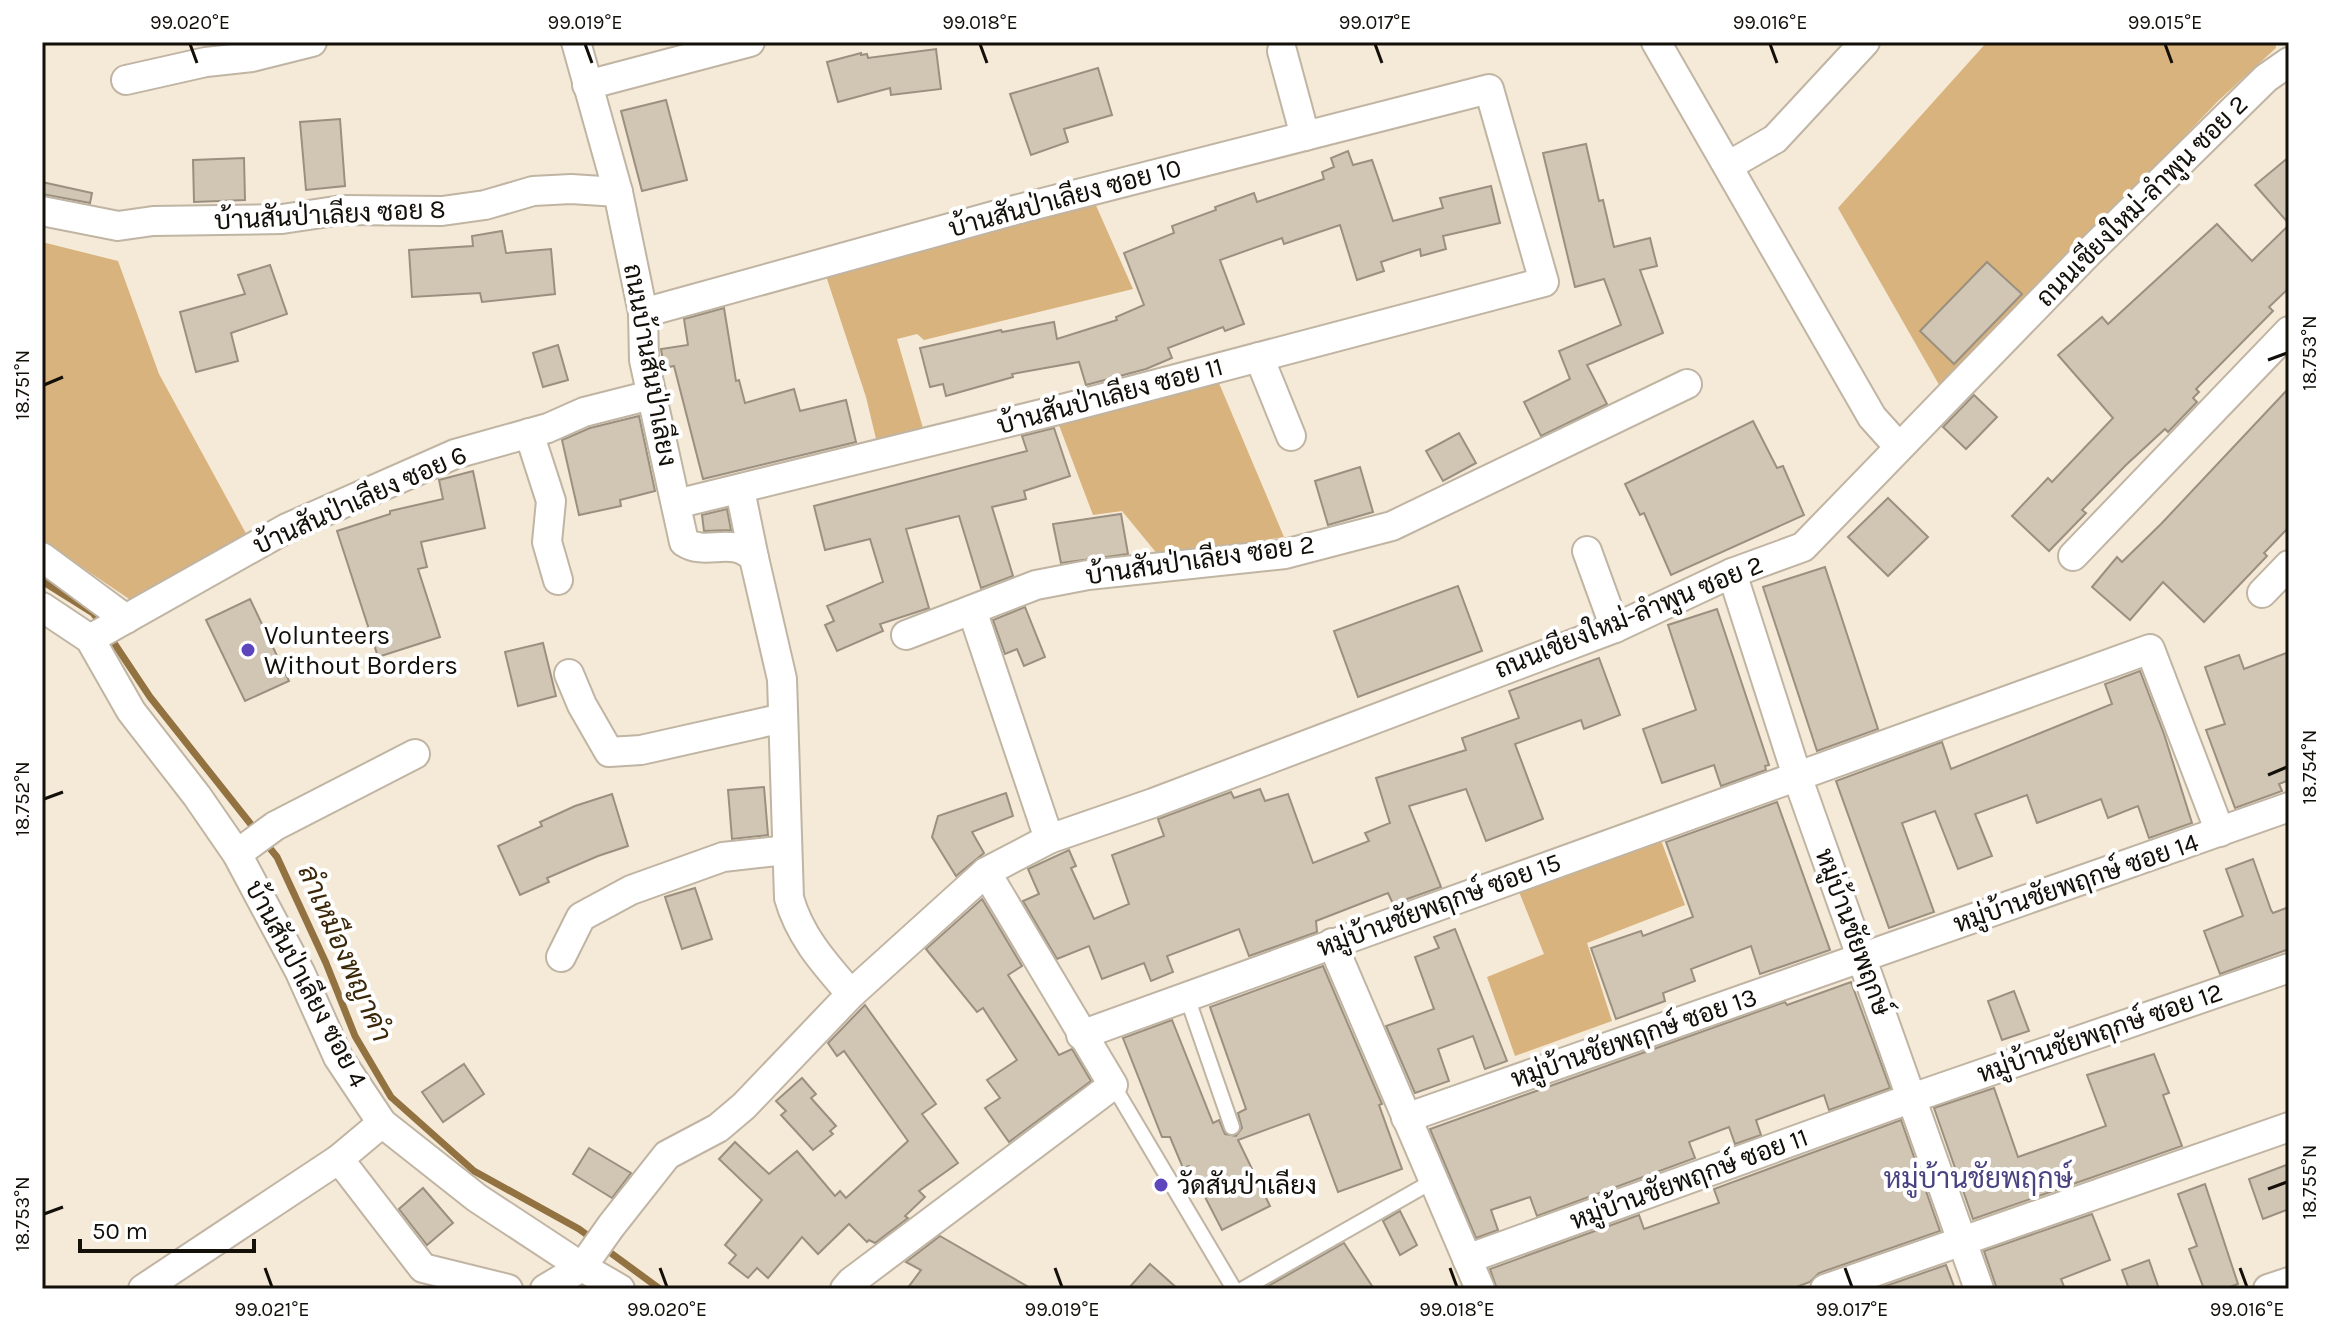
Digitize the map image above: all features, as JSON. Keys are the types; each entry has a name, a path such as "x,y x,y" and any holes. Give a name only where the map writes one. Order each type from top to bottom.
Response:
{"street":[{"path":"126,80 206,62 252,57 312,42"},
{"name":"ถนนบ้านสันป่าเลียง","path":"576,42 618,192 643,313 644,360 684,542 688,545 738,546 754,558"},
{"path":"587,85 750,42"},
{"path":"1656,42 1872,417 1899,447"},
{"path":"1728,166 1775,139 1865,42"},
{"path":"1282,51 1305,136"},
{"name":"ถนนเชียงใหม่-ลำพูน ซอย 2","path":"851,994 986,872 1049,839 1153,803 1615,628 1732,573 1803,547 2144,198 2266,78 2289,62"},
{"name":"บ้านสันป่าเลียง ซอย 10","path":"643,313 1015,210 1489,89 1544,282"},
{"name":"บ้านสันป่าเลียง ซอย 8","path":"42,211 118,226 153,221 282,219 342,210 442,211 485,205 533,191 571,189 618,192"},
{"name":"บ้านสันป่าเลียง ซอย 11","path":"676,504 1544,282"},
{"path":"2073,556 2289,331"},
{"path":"1259,357 1291,436"},
{"name":"บ้านสันป่าเลียง ซอย 2","path":"906,635 1036,585 1088,575 1285,554 1392,526 1687,384"},
{"name":"บ้านสันป่าเลียง ซอย 6","path":"106,630 287,528 455,454 548,428 584,412 651,395"},
{"path":"529,433 551,501 547,542 558,580"},
{"path":"545,1289 586,1261 667,1155 718,1128 744,1106 851,994 815,952 795,917 789,898 782,679 740,490"},
{"path":"1587,551 1615,628"},
{"path":"42,557 106,630"},
{"path":"2262,593 2289,565"},
{"name":"หมู่บ้านชัยพฤกษ์","path":"1732,573 1797,776 1979,1289"},
{"path":"42,607 106,630"},
{"path":"972,610 1049,839"},
{"name":"บ้านสันป่าเลียง ซอย 4","path":"106,630 131,711 197,796 255,840 300,972 338,1057 382,1123 477,1198 586,1261 620,1289"},
{"name":"หมู่บ้านชัยพฤกษ์ ซอย 15","path":"1081,1035 2150,649 2220,832"},
{"path":"569,674 582,705 609,752 641,750 783,718"},
{"path":"255,840 415,754"},
{"name":"หมู่บ้านชัยพฤกษ์ ซอย 14","path":"1862,959 2289,807"},
{"path":"561,957 581,917 631,890 723,857 787,850"},
{"path":"853,1287 1113,1085 986,872"},
{"path":"1332,943 1480,1289"},
{"name":"หมู่บ้านชัยพฤกษ์ ซอย 13","path":"1406,1118 1862,959"},
{"name":"หมู่บ้านชัยพฤกษ์ ซอย 12","path":"1912,1098 2289,968"},
{"name":"หมู่บ้านชัยพฤกษ์ ซอย 11","path":"1467,1259 1912,1098"},
{"path":"143,1289 339,1159 382,1123"},
{"path":"1825,1289 2289,1127"},
{"path":"339,1159 423,1268 508,1289"},
{"path":"2268,1289 2289,1282"}],"lane":[{"path":"1187,997 1232,1127"},
{"path":"1113,1085 1234,1289"},
{"path":"1243,1289 1433,1181"}],"shaded area":[{"path":"1987,42 2275,42 2276,48 2218,101 1942,390 1838,208"},
{"path":"1094,201 1133,289 924,340 917,334 897,339 923,428 877,443 866,397 825,273"},
{"path":"42,242 118,261 159,374 249,539 132,601 42,540"},
{"path":"1216,376 1284,537 1159,556 1122,511 1093,515 1057,420"},
{"path":"1658,832 1685,905 1587,943 1612,1021 1515,1056 1487,977 1544,954 1515,882"}],"building":[{"path":"936,49 941,89 891,95 890,88 838,102 827,62 861,53 867,54 868,58"},
{"path":"1098,68 1112,115 1064,129 1068,142 1031,155 1010,94"},
{"path":"666,100 687,180 642,191 621,111"},
{"path":"340,119 345,186 306,190 300,122"},
{"path":"1586,144 1599,201 1603,200 1614,247 1650,238 1657,266 1640,270 1663,333 1587,365 1607,404 1541,436 1524,402 1570,379 1559,351 1621,325 1604,279 1575,287 1543,153"},
{"path":"1348,151 1353,165 1372,160 1393,221 1443,208 1440,198 1491,186 1500,223 1443,236 1446,249 1421,256 1420,249 1381,262 1384,271 1357,280 1340,225 1284,244 1282,238 1220,260 1244,324 1225,331 1223,327 1168,348 1172,358 1146,369 1086,385 1079,362 1012,374 1013,377 946,396 943,384 930,387 920,348 1054,322 1057,339 1117,320 1116,317 1144,305 1124,253 1174,233 1172,226 1216,210 1215,207 1254,193 1257,202 1324,179 1322,172 1334,167 1331,158"},
{"path":"2289,157 2289,224 2255,185"},
{"path":"244,158 245,200 194,202 193,160"},
{"path":"42,182 92,193 90,203 42,194"},
{"path":"2217,224 2252,261 2289,225 2289,288 2269,307 2273,311 2196,389 2199,392 2193,398 2197,402 2168,432 2165,429 2126,465 2082,510 2086,513 2049,551 2012,516 2048,478 2052,482 2113,418 2058,355 2102,317 2108,324"},
{"path":"502,231 506,253 551,249 555,294 482,302 480,293 412,297 409,250 473,246 472,236"},
{"path":"1987,262 2022,294 1954,364 1920,331"},
{"path":"270,265 287,314 231,333 238,361 196,372 180,312 245,294 238,275"},
{"path":"724,308 736,381 739,380 745,403 794,389 800,411 846,400 856,442 703,479 674,366 664,368 661,349 688,345 684,319"},
{"path":"558,345 568,380 543,387 533,353"},
{"path":"2289,388 2289,527 2264,553 2267,556 2204,622 2163,582 2130,620 2092,587 2117,557 2122,562 2161,524"},
{"path":"1974,395 1997,417 1966,449 1943,427"},
{"path":"639,416 655,491 620,500 621,506 579,515 562,440 590,428"},
{"path":"1753,421 1777,468 1783,466 1804,515 1671,575 1644,513 1640,515 1625,484"},
{"path":"1054,428 1070,476 1024,491 1026,499 992,507 1013,576 981,588 959,516 906,529 929,608 880,624 883,631 837,651 825,625 834,621 827,606 883,582 870,539 825,550 814,506 1027,451 1022,436"},
{"path":"1459,433 1476,463 1443,481 1426,451"},
{"path":"1360,467 1373,512 1328,525 1315,481"},
{"path":"473,471 485,528 421,542 427,567 418,569 440,637 378,657 337,531 390,514 390,511 443,499 439,480"},
{"path":"1888,498 1928,537 1888,576 1848,537"},
{"path":"727,509 731,530 704,531 702,515"},
{"path":"1121,514 1128,554 1061,563 1053,524"},
{"path":"1825,567 1878,729 1817,751 1763,587"},
{"path":"1458,586 1482,651 1358,697 1334,631"},
{"name":"Volunteers Without Borders","path":"250,599 289,681 245,701 206,620"},
{"path":"1025,607 1045,657 1024,666 1017,649 1005,654 993,620"},
{"path":"1717,609 1769,765 1765,766 1766,770 1721,786 1714,765 1662,783 1643,729 1696,710 1668,625"},
{"path":"543,643 556,696 518,706 505,652"},
{"path":"2289,652 2289,780 2279,784 2282,791 2235,808 2206,730 2225,724 2205,667 2239,655 2244,669"},
{"path":"1599,658 1620,715 1584,729 1581,720 1515,744 1543,819 1486,841 1466,789 1409,806 1441,887 1393,904 1388,893 1316,921 1317,932 1249,956 1239,929 1167,956 1173,972 1151,981 1144,963 1102,979 1089,946 1057,959 1023,901 1039,894 1028,869 1069,850 1076,866 1071,868 1094,919 1129,904 1112,855 1164,836 1158,819 1231,792 1234,798 1260,789 1265,801 1288,794 1313,863 1369,841 1365,833 1390,823 1376,778 1466,750 1462,738 1519,718 1509,691"},
{"path":"2140,671 2192,823 2149,838 2138,806 2108,818 2101,799 2037,823 2027,795 1975,814 1992,856 1958,869 1935,811 1902,823 1934,912 1889,928 1836,781 1942,742 1951,769 2112,704 2105,684"},
{"path":"764,787 768,835 732,839 728,790"},
{"path":"1006,793 1013,816 972,832 984,853 956,876 932,837 938,816"},
{"path":"612,794 628,846 547,878 549,882 520,895 498,846 542,826 540,822 575,806"},
{"path":"1777,802 1830,950 1760,974 1751,946 1691,969 1695,981 1663,993 1665,1001 1616,1019 1591,948 1641,931 1643,936 1693,917 1666,842"},
{"path":"2253,859 2273,913 2289,907 2289,949 2220,974 2204,931 2243,916 2226,869"},
{"path":"695,888 712,939 682,949 665,897"},
{"path":"982,899 1022,966 1008,975 1059,1055 1072,1049 1091,1081 1009,1142 985,1108 1000,1098 987,1080 1017,1060 983,1008 977,1012 926,949"},
{"path":"1455,929 1507,1061 1485,1069 1473,1036 1438,1049 1449,1081 1415,1093 1386,1026 1434,1009 1415,957 1439,948 1434,937"},
{"path":"1323,966 1382,1104 1379,1105 1402,1169 1338,1192 1309,1114 1238,1140 1270,1206 1222,1230 1189,1166 1183,1168 1170,1137 1162,1137 1123,1038 1172,1020 1213,1123 1219,1120 1225,1134 1236,1136 1242,1128 1238,1113 1246,1109 1210,1007"},
{"path":"1851,982 1890,1088 1829,1110 1824,1095 1756,1120 1761,1135 1735,1144 1729,1127 1689,1142 1695,1158 1537,1216 1530,1197 1491,1210 1498,1230 1476,1238 1430,1129 1785,1002 1787,1005"},
{"path":"2014,991 2029,1031 2002,1040 1988,1001"},
{"path":"865,1005 936,1104 922,1114 958,1163 919,1191 925,1197 905,1216 908,1218 875,1243 867,1242 849,1224 818,1254 802,1237 768,1278 757,1268 748,1278 729,1263 736,1255 725,1245 762,1200 719,1159 735,1142 769,1174 797,1151 835,1196 840,1191 846,1198 908,1141 844,1051 837,1056 828,1043"},
{"path":"2154,1054 2169,1093 2163,1095 2182,1146 1973,1219 1934,1108 1994,1088 2018,1157 2106,1126 2087,1075"},
{"path":"464,1064 484,1094 443,1122 422,1092"},
{"path":"802,1078 816,1094 811,1098 836,1126 830,1131 833,1134 813,1150 781,1115 786,1111 776,1101"},
{"path":"1901,1120 1940,1231 1819,1273 1810,1282 1791,1289 1497,1289 1490,1269 1639,1215 1644,1229 1719,1203 1714,1189"},
{"path":"589,1148 631,1173 612,1198 573,1174"},
{"path":"2289,1164 2289,1209 2263,1219 2249,1179"},
{"path":"2205,1184 2238,1284 2225,1289 2204,1289 2189,1249 2197,1246 2178,1194"},
{"path":"423,1188 453,1223 427,1245 399,1209"},
{"path":"1400,1211 1417,1245 1400,1255 1383,1221"},
{"path":"2092,1214 2110,1260 2061,1279 2065,1289 1997,1289 1984,1251"},
{"path":"940,1236 1032,1289 907,1289 921,1270 906,1262"},
{"path":"1344,1243 1374,1289 1263,1289"},
{"path":"2149,1260 2159,1289 2129,1289 2122,1270"},
{"path":"1150,1264 1178,1289 1128,1289"},
{"path":"1946,1265 1955,1289 1877,1289"}],"waterway":[{"name":"ลำเหมืองพญาคำ","path":"42,581 93,613 101,624"},
{"name":"ลำเหมืองพญาคำ","path":"108,634 150,697 257,832"},
{"name":"ลำเหมืองพญาคำ","path":"264,841 277,857 326,963 355,1036 391,1097 474,1171 594,1240"},
{"name":"ลำเหมืองพญาคำ","path":"604,1248 660,1289"}],"place":[{"name":"Volunteers Without Borders","path":"248,650"},
{"name":"วัดสันป่าเลียง","path":"1161,1185"}],"district":[{"name":"หมู่บ้านชัยพฤกษ์","path":"1978,1178"}]}
